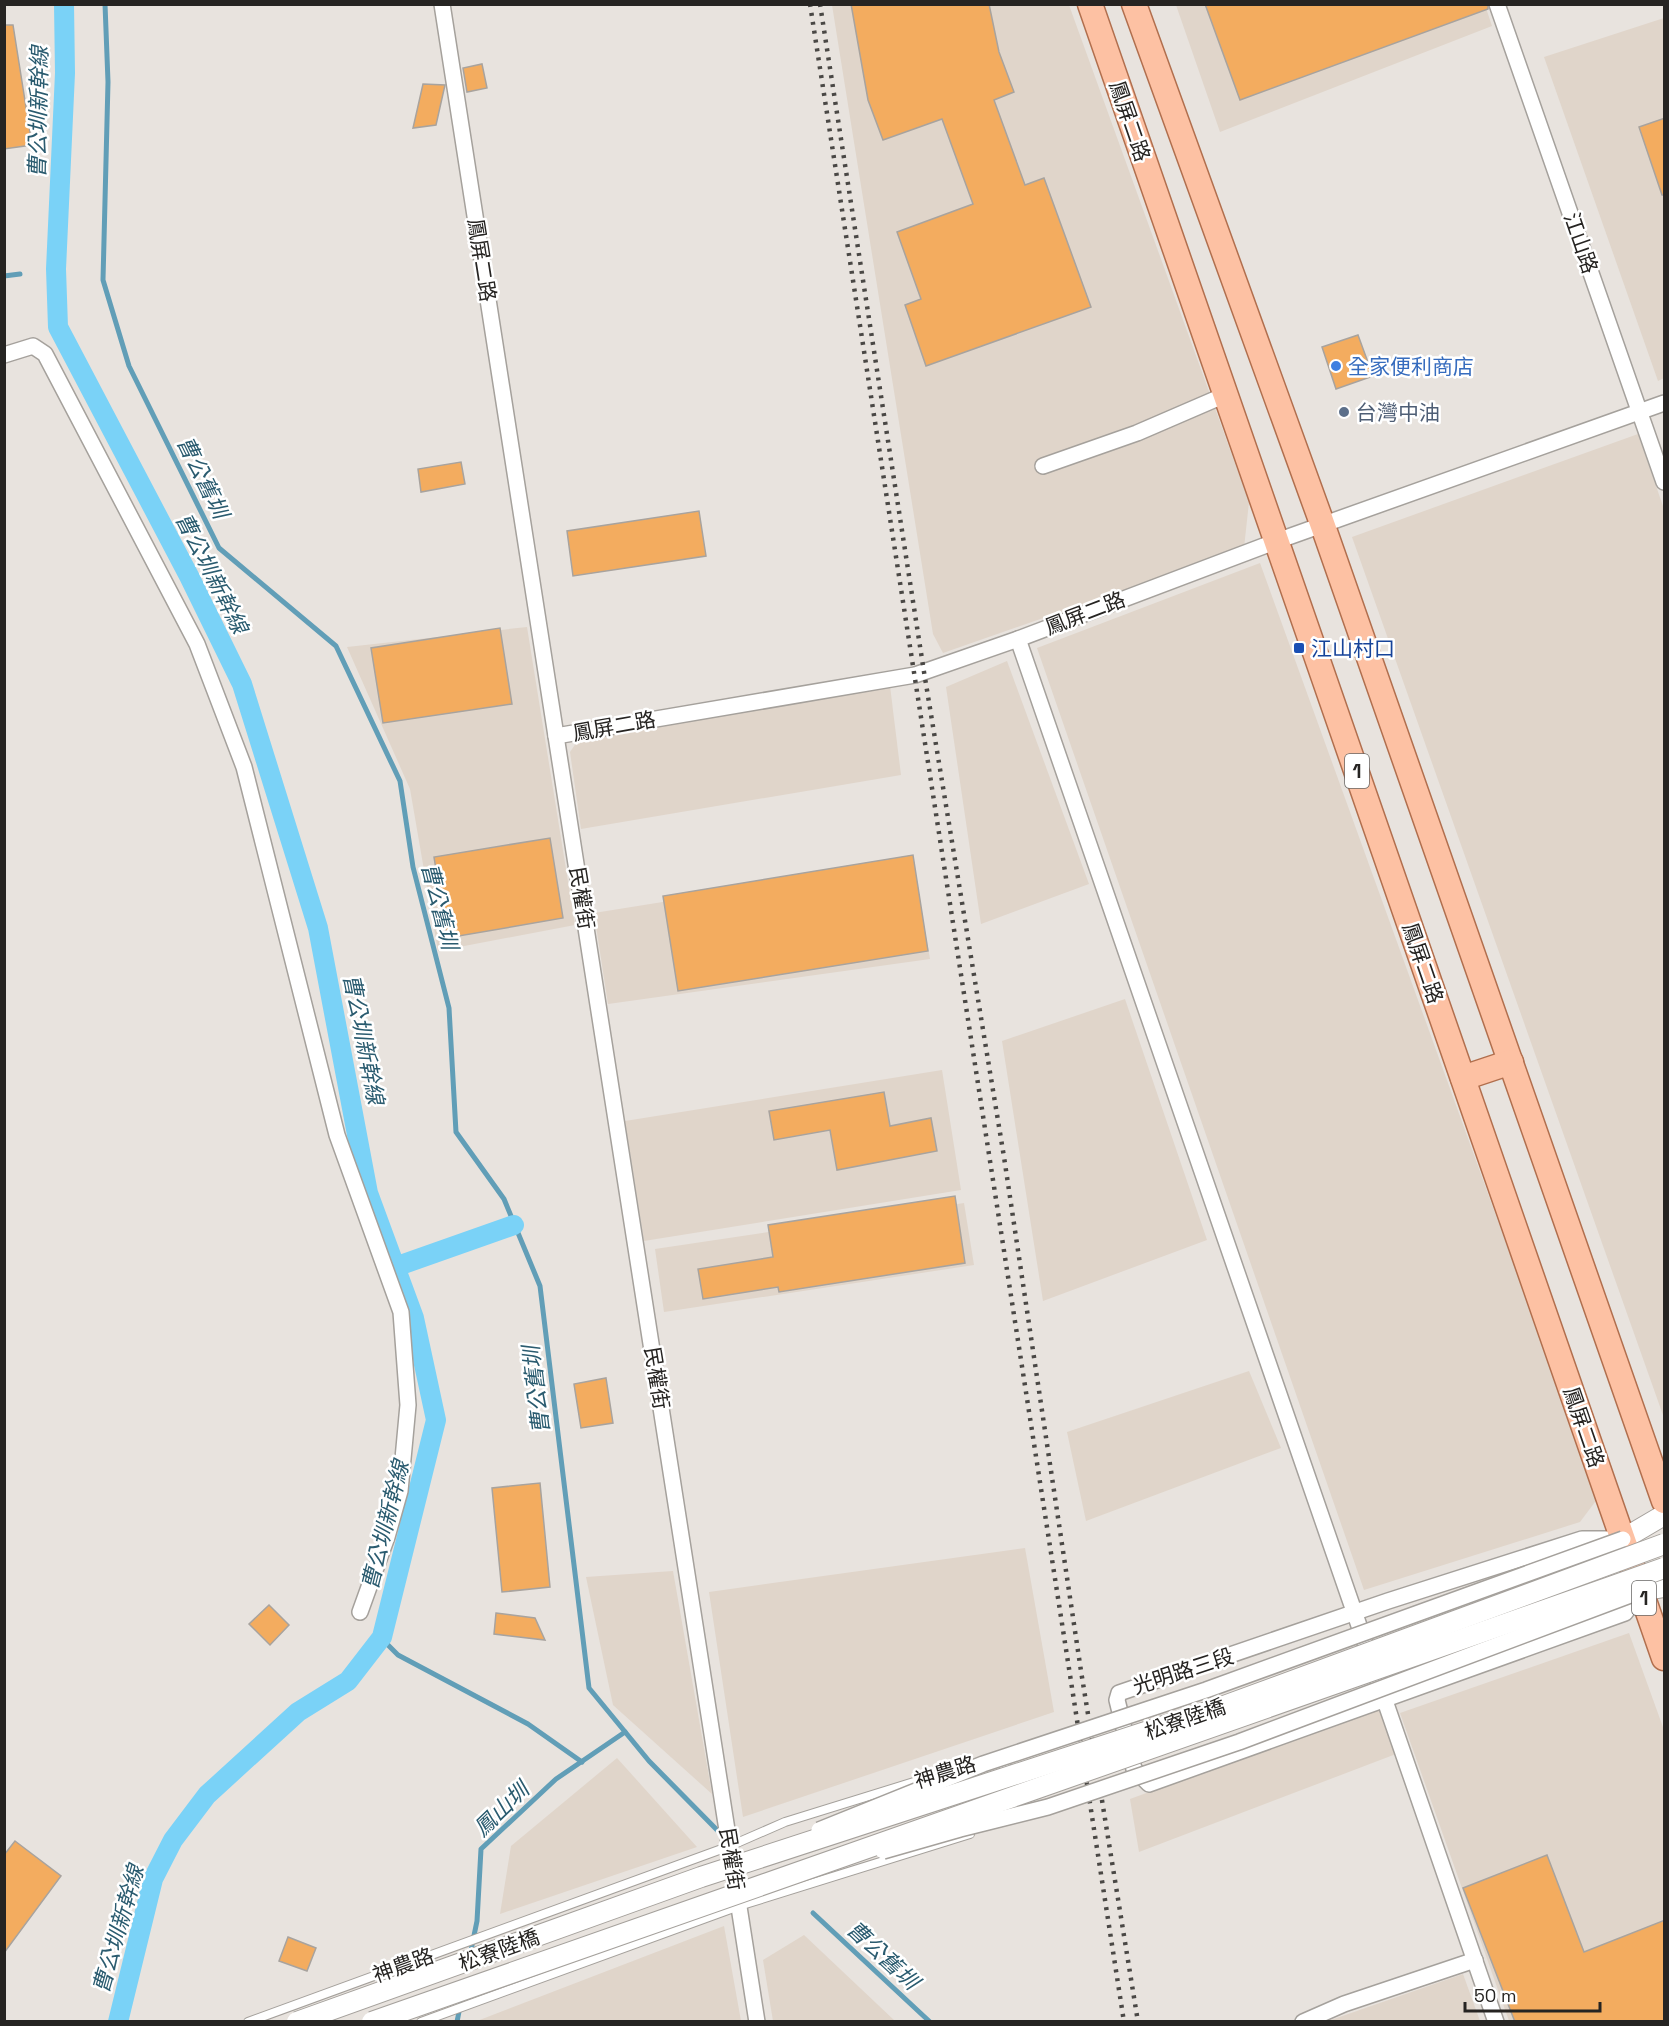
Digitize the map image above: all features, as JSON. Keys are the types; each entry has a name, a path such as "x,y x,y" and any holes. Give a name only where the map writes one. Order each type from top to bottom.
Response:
{"main road":[{"name":"鳳屏二路","path":"1134,4 1323,526 1665,1501"},
{"name":"鳳屏二路","path":"1093,5 1225,395 1623,1539"},
{"path":"1463,1078 1511,1062"},
{"name":"1","path":"1623,1539 1653,1589 1665,1658"}],"street":[{"name":"鳳屏二路","path":"442,4 556,735 915,675 1323,526"},
{"name":"江山路","path":"1497,4 1665,482"},
{"path":"4,355 33,346 45,354 197,644 244,767 337,1135 401,1312 408,1405 400,1491 387,1537 360,1612"},
{"path":"1042,466 1137,433 1225,395"},
{"path":"1323,526 1665,403"},
{"path":"1018,639 1496,2022"},
{"name":"民權街","path":"556,735 757,2022"},
{"name":"光明路三段","path":"1653,1589 1624,1613 1149,1784 1134,1769 1117,1700 1119,1692 1355,1612 1582,1539 1623,1539 1665,1515"},
{"name":"松寮陸橋","path":"701,1877 983,1764 1206,1690 1623,1539"},
{"name":"松寮陸橋","path":"297,2022 701,1877 1216,1709 1665,1544"},
{"name":"松寮陸橋","path":"372,2022 707,1902 1665,1568"},
{"name":"松寮陸橋","path":"707,1902 960,1829 1048,1808 1239,1742 1653,1589"},
{"path":"1302,2022 1344,2004 1475,1960"}],"lane":[{"name":"神農路","path":"248,2022 730,1846 785,1822 990,1758 1008,1768 1012,1787 1011,1810 1000,1824 739,1906 421,2022"}],"shaded area":[{"path":"832,5 1069,5 1249,502 1244,548 943,653 933,634"},
{"path":"1176,5 1485,5 1492,26 1220,132"},
{"path":"1664,18 1664,378 1658,381 1544,57"},
{"path":"1638,434 1664,509 1664,1418 1352,537"},
{"path":"1260,563 1598,1498 1580,1522 1364,1590 1037,648"},
{"path":"527,627 575,925 438,951 410,789 347,647"},
{"path":"1007,661 1089,884 981,924 946,687"},
{"path":"890,686 901,775 581,829 570,752 581,736"},
{"path":"913,862 930,959 608,1004 594,913"},
{"path":"1125,999 1207,1240 1043,1301 1002,1041"},
{"path":"942,1070 961,1190 644,1241 625,1121"},
{"path":"964,1203 974,1265 664,1312 655,1249"},
{"path":"1249,1371 1281,1448 1086,1521 1067,1432"},
{"path":"1025,1548 1054,1712 743,1817 709,1592"},
{"path":"673,1571 712,1794 613,1705 586,1577"},
{"path":"1629,1633 1664,1730 1664,2021 1509,2021 1400,1713"},
{"path":"1381,1707 1396,1754 1139,1852 1130,1799"},
{"path":"617,1758 697,1847 500,1914 511,1846"},
{"path":"724,1926 741,2021 477,2021"},
{"path":"804,1935 895,2021 773,2021 763,1960"},
{"path":"1463,1974 1480,2021 1328,2021"}],"building":[{"path":"851,4 989,4 999,52 1014,92 994,100 1025,185 1044,178 1091,307 926,366 905,305 921,299 897,232 973,204 942,119 883,140 868,100"},
{"path":"1205,4 1488,4 1488,9 1240,100"},
{"path":"4,25 13,25 32,145 4,149"},
{"path":"482,64 487,88 467,92 463,68"},
{"path":"423,84 445,85 436,125 413,128"},
{"path":"1665,118 1665,195 1662,195 1639,127"},
{"path":"1358,335 1373,376 1336,389 1322,347"},
{"path":"461,462 465,484 421,492 418,469"},
{"path":"699,511 706,556 573,576 567,531"},
{"path":"500,628 512,704 383,723 371,648"},
{"path":"550,838 563,918 447,938 434,857"},
{"path":"913,855 928,951 678,991 663,896"},
{"path":"884,1092 890,1126 931,1118 937,1151 837,1170 830,1130 774,1140 769,1111"},
{"path":"955,1196 965,1263 779,1292 778,1287 703,1299 698,1269 773,1257 768,1225"},
{"path":"606,1378 613,1423 581,1428 574,1384"},
{"path":"540,1483 550,1587 502,1592 492,1488"},
{"path":"269,1605 289,1625 270,1645 249,1624"},
{"path":"496,1613 535,1618 545,1640 494,1634"},
{"path":"15,1841 61,1876 4,1953 4,1855"},
{"path":"1547,1855 1584,1952 1665,1920 1665,2022 1515,2022 1463,1888"},
{"path":"288,1937 316,1948 307,1971 279,1961"}],"waterway":[{"name":"曹公圳新幹線","path":"64,4 65,73 56,269 58,327 189,576 242,684 318,928 368,1193 414,1318 436,1420 382,1637 348,1681 298,1712 207,1795 173,1840 153,1879 118,2022"},
{"name":"曹公舊圳","path":"105,4 108,82 103,280 129,366 219,548 336,646 400,781 413,867 449,1008 456,1132 504,1199 540,1286 589,1688 649,1761 720,1833"},
{"path":"4,276 20,274"},
{"path":"395,1267 514,1225"},
{"path":"381,1638 398,1655 528,1724 582,1762"},
{"name":"鳳山圳","path":"470,1955 477,1921 481,1849 556,1779 625,1732"},
{"name":"曹公舊圳","path":"813,1913 930,2022"},
{"name":"鳳山圳","path":"457,2022 462,1996"}],"railway":[{"path":"810,4 1124,2022"},
{"path":"820,4 924,672 1004,1157 1081,1671 1138,2022"}],"place":[{"name":"全家便利商店","path":"1336,366"},
{"name":"台灣中油","path":"1344,412"},
{"name":"江山村口","path":"1299,648"}]}
